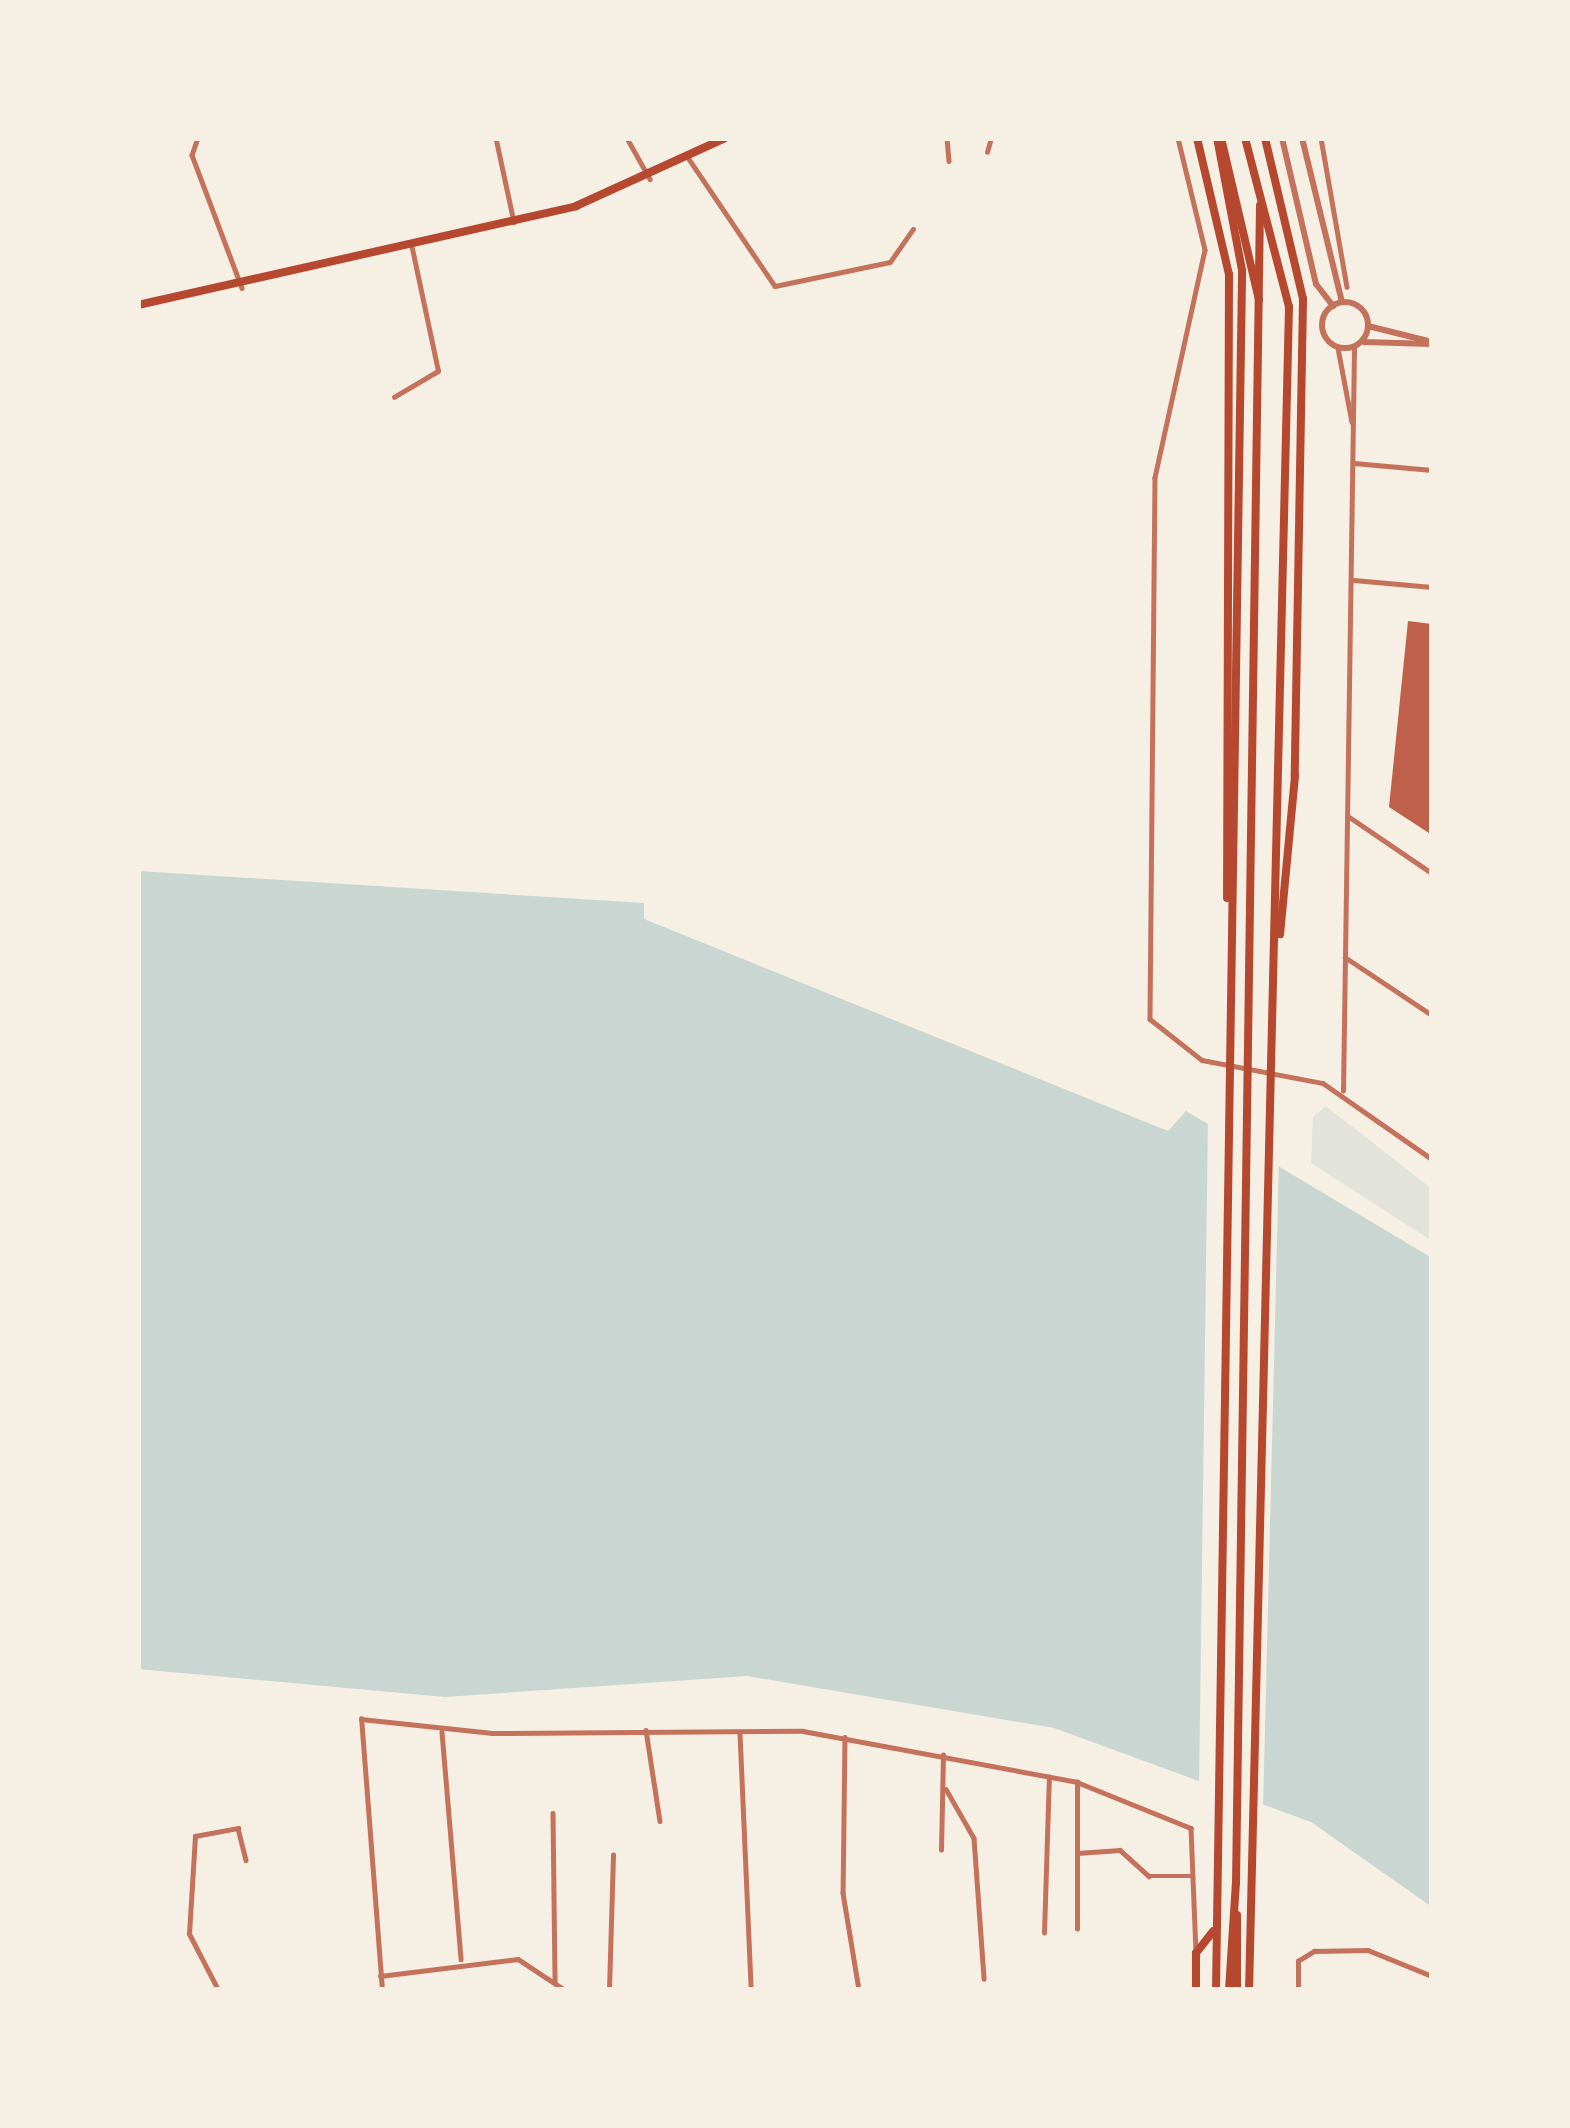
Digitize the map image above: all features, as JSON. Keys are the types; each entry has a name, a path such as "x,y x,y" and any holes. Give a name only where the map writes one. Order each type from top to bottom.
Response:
{"main road":[{"path":"138,305 242,289 514,222 650,179 725,138"},
{"path":"1197,138 1229,274 1219,773 1230,953"},
{"path":"1219,138 1261,313"},
{"path":"1216,1990 1243,270 1219,138"},
{"path":"1233,1990 1261,313 1260,200 1245,138"},
{"path":"1245,138 1289,307 1258,1851 1249,1990"},
{"path":"1265,138 1304,299 1292,859 1276,953"},
{"path":"1196,1990 1196,1953 1214,1930"}],"street":[{"path":"197,138 192,155 242,289"},
{"path":"496,138 514,222"},
{"path":"627,138 650,179"},
{"path":"947,138 950,161"},
{"path":"987,152 991,138"},
{"path":"1178,138 1200,204 1204,266 1155,478 1146,999 1158,1033 1202,1060 1343,1093 1432,1159"},
{"path":"1282,138 1316,284 1368,326 1432,343"},
{"path":"1302,138 1338,304 1323,332 1339,348 1354,434"},
{"path":"1321,138 1347,287"},
{"path":"689,160 775,286 887,263 913,229"},
{"path":"394,397 438,371 412,249"},
{"path":"1343,1093 1354,434 1358,344 1368,326"},
{"path":"1339,348 1432,343"},
{"path":"1354,463 1432,470"},
{"path":"1352,580 1432,587"},
{"path":"1348,816 1432,873"},
{"path":"1345,957 1432,1015"},
{"path":"381,1984 353,1720 442,1731 646,1730 845,1737 1077,1782 1182,1819 1194,1876 1196,1953"},
{"path":"646,1730 660,1821"},
{"path":"442,1731 461,1959"},
{"path":"740,1733 751,1990"},
{"path":"845,1737 843,1893 859,1990"},
{"path":"940,1850 946,1789 943,1755"},
{"path":"1044,1933 1049,1776"},
{"path":"1077,1782 1077,1929"},
{"path":"946,1789 974,1838 984,1979"},
{"path":"553,1813 555,1982"},
{"path":"218,1990 189,1934 196,1836 238,1828 246,1860"},
{"path":"1077,1853 1120,1850 1149,1876 1194,1876"},
{"path":"609,1990 613,1856"},
{"path":"1298,1990 1298,1961 1314,1951 1368,1950 1432,1976"},
{"path":"302,1990 381,1984 461,1959 518,1959 565,1990"},
{"path":"381,1984 404,1990"}],"shaded area":[{"path":"138,871 644,903 644,919 1168,1131 1186,1111 1432,1258 1432,1907 1311,1822 1054,1728 747,1676 445,1697 138,1669"},
{"path":"1326,1106 1432,1189 1432,1241 1311,1163 1313,1117"}],"pier":[{"path":"1208,1117 1279,1160 1263,1811 1199,1788"}],"building":[{"path":"1408,621 1432,624 1432,835 1389,807"}]}
